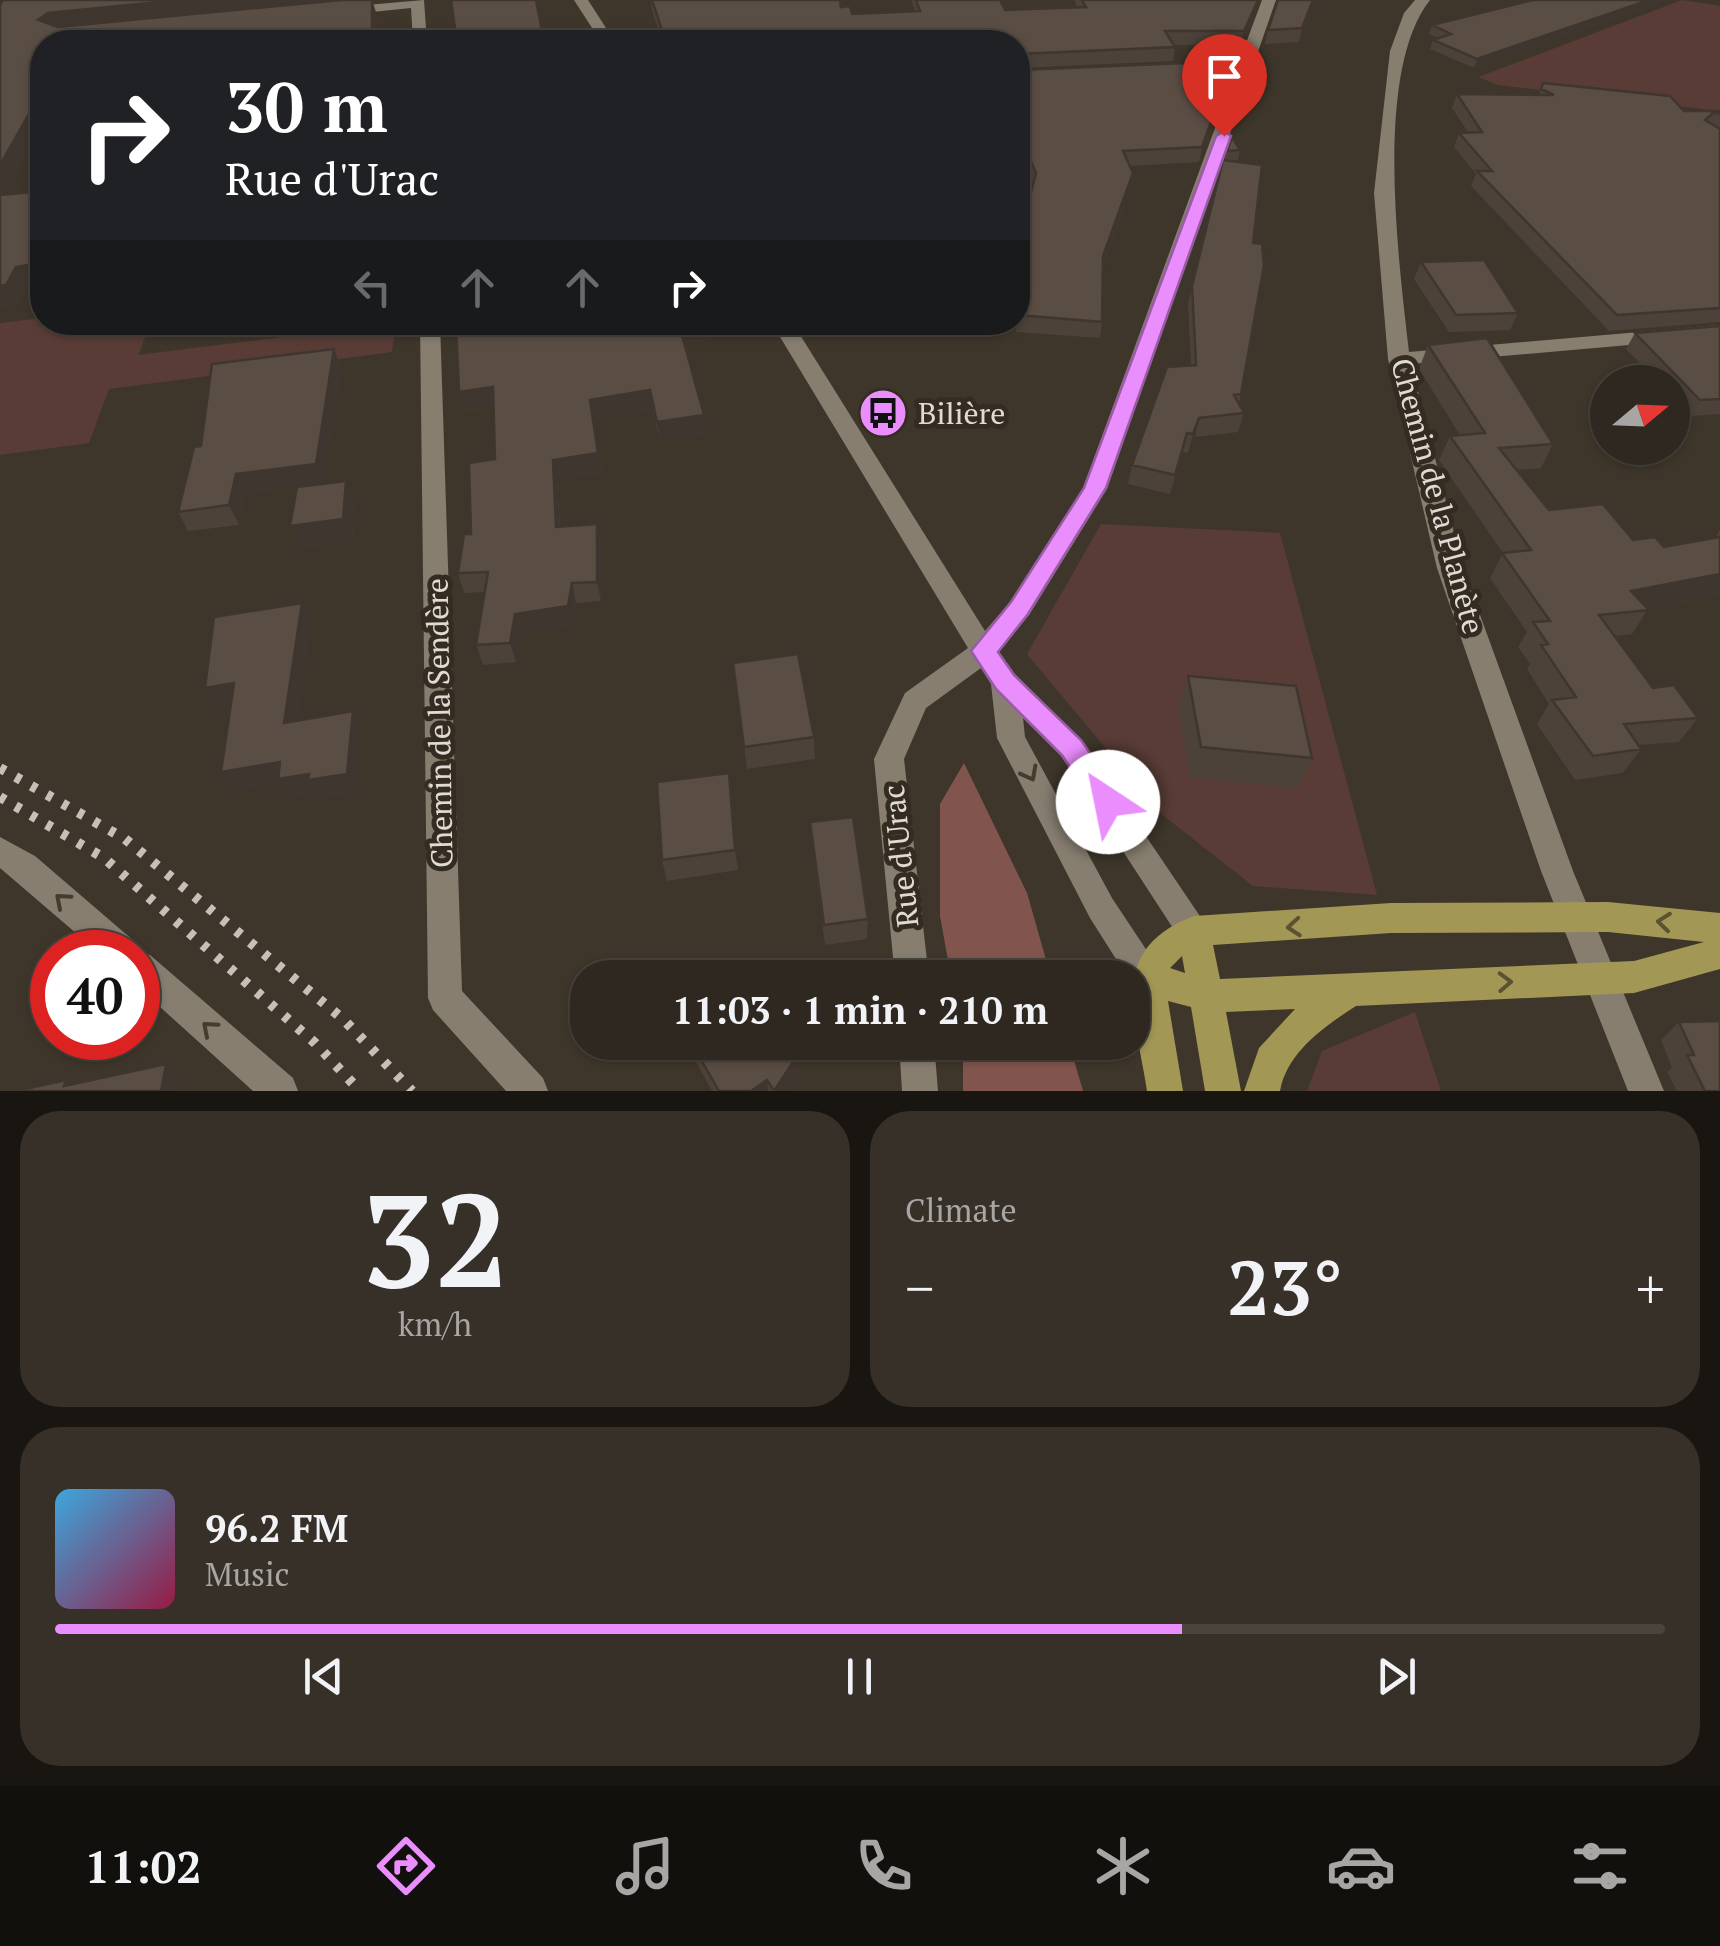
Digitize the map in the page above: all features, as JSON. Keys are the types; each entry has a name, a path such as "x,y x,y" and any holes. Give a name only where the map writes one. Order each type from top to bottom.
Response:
{"main road":[{"path":"1150,974 1162,950 1194,931 1391,918 1608,916 1720,928"},
{"path":"1194,931 1224,1091"},
{"path":"1150,979 1207,996 1634,977 1720,952"},
{"path":"1262,1091 1262,1076 1280,1050 1317,1010 1351,990"},
{"path":"1150,991 1165,1091"}],"street":[{"path":"582,0 601,30"},
{"name":"Rue d'Urac","path":"910,960 889,759 915,701 984,651 1020,608 1095,488 1270,0"},
{"name":"Chemin de la Planète","path":"1423,0 1412,13 1397,51 1382,192 1400,359 1450,568 1557,872 1646,1091"},
{"path":"323,13 417,2 419,30"},
{"path":"1134,71 1249,66"},
{"path":"1400,359 1720,331"},
{"name":"Chemin de la Sendère","path":"430,335 445,998 530,1091"},
{"path":"788,335 1005,682 1071,748 1194,931"},
{"path":"1005,682 1011,738 1102,908 1136,960"},
{"path":"0,851 24,866 97,930"},
{"path":"160,985 280,1091"},
{"path":"917,1060 920,1091"}],"shaded area":[{"path":"1682,0 1720,6 1720,111 1498,85 1478,77"},
{"path":"30,319 30,335 146,335 138,355 299,335 394,335 392,352 109,389 89,443 0,455 0,323"},
{"path":"1101,524 1280,533 1377,895 1253,886 1160,813 1027,654"},
{"path":"964,763 1027,893 1046,960 948,960 940,916 940,804"},
{"path":"1415,1012 1441,1091 1307,1091 1322,1051"},
{"path":"963,1060 1074,1060 1083,1091 963,1091"}],"building":[{"path":"3,0 180,0 48,13 38,20 58,27 372,0 372,30 30,30 30,112 0,165"},
{"path":"451,0 536,0 542,30 455,30"},
{"path":"652,0 840,0 841,7 850,6 852,14 920,11 916,0 1000,0 1005,10 1086,7 1082,0 1258,0 1244,31 1165,31 1175,47 1030,53 1030,30 662,30"},
{"path":"1278,0 1313,0 1302,28 1268,30"},
{"path":"1533,0 1649,0 1477,59 1433,40 1451,34 1432,25"},
{"path":"1186,63 1216,108 1202,147 1123,151 1133,173 1103,256 1102,322 1030,316 1030,196 1036,173 1030,159 1030,70"},
{"path":"1543,83 1670,96 1684,111 1720,111 1705,120 1720,129 1720,308 1617,315 1477,171 1492,171 1459,133 1482,132 1457,94 1554,95 1541,89"},
{"path":"1232,137 1240,150 1227,151"},
{"path":"1223,160 1262,165 1253,243 1262,244 1264,265 1241,394 1234,395 1244,413 1199,418 1193,434 1187,433 1175,475 1132,465 1167,367 1196,365 1192,286"},
{"path":"30,192 30,265 16,267 6,285 0,286 0,195"},
{"path":"1484,260 1518,313 1456,315 1421,262"},
{"path":"1720,326 1720,399 1700,400 1690,390 1690,365 1666,365 1635,333"},
{"path":"457,335 682,335 704,415 657,422 650,390 590,400 598,453 553,460 556,527 597,524 597,582 572,583 568,606 515,614 510,643 476,645 488,572 458,573 464,534 471,534 469,463 495,459 493,387 459,392"},
{"path":"1487,338 1553,444 1499,448 1549,510 1603,504 1633,540 1655,537 1664,547 1720,537 1720,574 1631,591 1649,610 1599,615 1653,688 1674,685 1698,718 1624,724 1641,749 1593,756 1552,700 1576,697 1541,645 1548,644 1533,622 1550,621 1502,553 1531,550 1450,436 1485,433 1428,345"},
{"path":"334,349 316,464 236,474 229,505 178,512 194,447 201,446 212,364"},
{"path":"346,481 343,519 290,526 297,487"},
{"path":"302,603 284,723 353,711 347,774 308,780 309,774 278,779 280,762 221,772 234,683 205,688 214,617"},
{"path":"798,654 814,737 744,747 733,663"},
{"path":"1188,676 1296,686 1312,758 1201,747"},
{"path":"729,773 735,850 662,860 657,782"},
{"path":"853,817 868,919 824,925 810,822"},
{"path":"1720,1021 1720,1091 1705,1091 1687,1055 1694,1055 1679,1022"},
{"path":"701,1060 794,1060 774,1091 767,1080 751,1091 719,1091"},
{"path":"166,1064 161,1091 16,1091 66,1080 64,1086"}],"railway":[{"path":"0,768 125,839 343,1019 412,1091"},
{"path":"0,797 104,858 315,1043 360,1091"}],"place":[{"name":"Bilière","path":"883,413"}],"route":[{"path":"1108,802 1071,748 1005,682 984,651 1020,608 1095,488 1224,136"}]}
